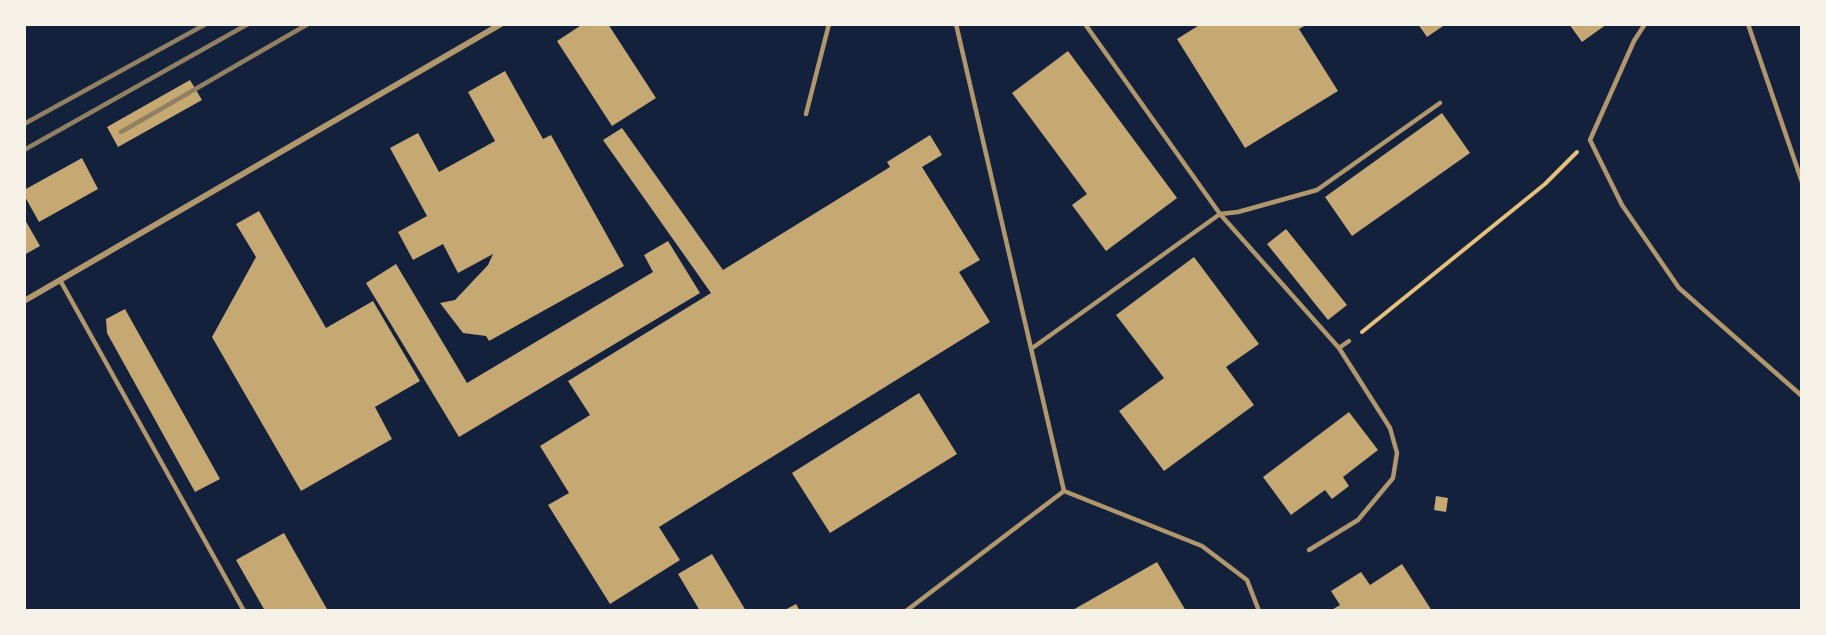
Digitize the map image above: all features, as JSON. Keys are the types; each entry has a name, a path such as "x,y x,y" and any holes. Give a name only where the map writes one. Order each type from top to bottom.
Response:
{"street":[{"path":"24,301 441,61 501,24"}],"lane":[{"path":"806,114 829,24"},
{"path":"956,24 1064,491"},
{"path":"1085,24 1220,214 1339,348 1390,428 1397,453 1393,478 1358,520 1309,550"},
{"path":"1645,24 1634,41 1590,140 1622,205 1679,288 1802,396"},
{"path":"1748,24 1802,182"},
{"path":"1031,349 1220,214 1238,212 1317,190 1440,103"},
{"path":"60,280 244,611"},
{"path":"1339,348 1349,341"},
{"path":"906,611 1064,491"},
{"path":"1064,491 1203,546 1246,580 1258,611"}],"path":[{"path":"1349,341 1545,184 1590,140"}],"building":[{"path":"583,24 608,24 656,98 612,126 557,41"},
{"path":"1201,24 1308,24 1299,29 1338,91 1245,148 1177,39"},
{"path":"1418,24 1446,24 1427,37"},
{"path":"1569,24 1607,24 1582,42"},
{"path":"1068,51 1177,198 1106,251 1072,205 1087,194 1012,93"},
{"path":"505,71 543,139 551,135 624,266 489,341 486,336 463,333 440,303 455,300 488,265 493,254 458,273 443,244 413,260 398,232 427,216 390,148 418,133 439,172 495,141 468,92"},
{"path":"190,80 202,100 118,147 107,127"},
{"path":"1442,113 1470,153 1352,236 1325,197"},
{"path":"622,128 723,270 890,167 887,162 930,135 942,155 922,167 980,260 959,272 990,322 659,527 680,560 610,604 548,505 569,493 540,446 590,415 568,381 711,293 603,140"},
{"path":"82,158 98,189 39,222 24,195 24,190"},
{"path":"259,211 326,328 373,301 420,381 375,407 392,439 301,491 212,337 256,257 236,224"},
{"path":"24,218 40,246 24,255"},
{"path":"1286,229 1347,305 1328,320 1267,244"},
{"path":"668,241 700,293 459,437 366,283 396,264 467,383 653,272 644,255"},
{"path":"1194,257 1259,344 1226,367 1254,405 1164,471 1119,411 1164,378 1116,315"},
{"path":"125,309 220,479 195,492 107,333 106,319"},
{"path":"919,393 957,454 830,533 792,473"},
{"path":"1349,412 1378,450 1343,477 1349,486 1332,499 1325,490 1291,515 1263,477"},
{"path":"1436,496 1448,498 1446,512 1434,510"},
{"path":"284,533 328,611 265,611 236,560"},
{"path":"712,554 746,611 700,611 678,574"},
{"path":"1157,562 1186,611 1071,611"},
{"path":"1402,564 1432,611 1330,611 1340,605 1331,591 1361,572 1370,585"},
{"path":"796,604 800,611 783,611"}],"railway":[{"path":"24,124 206,24"},
{"path":"24,150 248,24"},
{"path":"121,132 308,24"}]}
